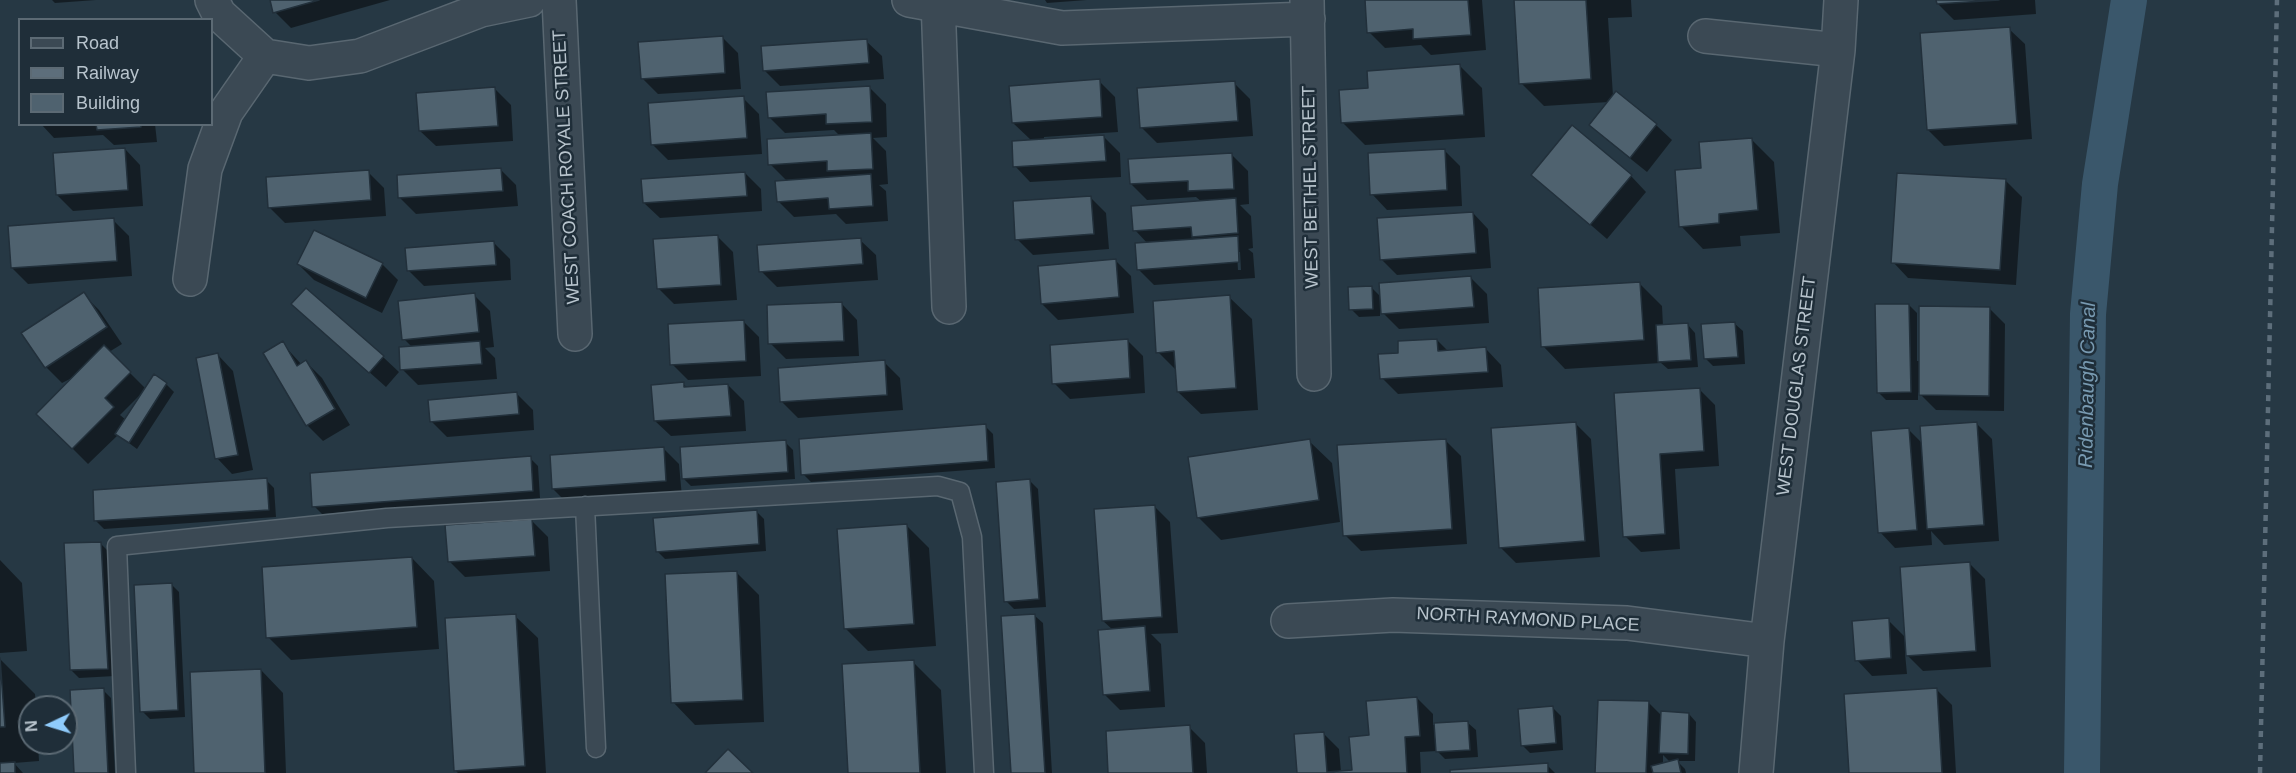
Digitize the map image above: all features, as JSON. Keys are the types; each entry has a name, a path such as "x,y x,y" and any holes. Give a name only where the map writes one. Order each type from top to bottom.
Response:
{"street":[{"path":"212,0 219,14 265,56 309,63 360,56 482,10 529,0"},
{"name":"WEST COACH ROYALE STREET","path":"559,0 575,334"},
{"name":"WEST DOUGLAS STREET","path":"1756,773 1767,641 1838,50 1841,0"},
{"path":"949,307 929,2 1062,28 1308,9"},
{"name":"WEST BETHEL STREET","path":"1308,9 1314,374"},
{"path":"1704,36 1838,50"},
{"path":"190,279 205,169 226,112 265,56"},
{"name":"NORTH RAYMOND PLACE","path":"1288,621 1393,615 1627,623 1767,641"}],"lane":[{"path":"126,773 117,546 387,518 938,486 960,492 972,537 984,773"},
{"path":"585,506 596,748"}],"building":[{"path":"270,0 319,0 273,13"},
{"path":"1365,0 1468,0 1471,35 1413,39 1413,29 1367,33"},
{"path":"1514,0 1586,0 1591,79 1519,84"},
{"path":"1936,0 1999,0 1937,4"},
{"path":"2010,27 2017,124 1927,130 1920,33"},
{"path":"723,36 725,73 641,79 638,42"},
{"path":"867,39 869,63 763,71 761,46"},
{"path":"1460,64 1464,115 1341,123 1339,90 1368,88 1367,71"},
{"path":"1100,79 1102,117 1012,123 1009,86"},
{"path":"1235,81 1238,121 1140,128 1137,88"},
{"path":"870,86 872,122 826,124 826,114 768,118 766,92"},
{"path":"495,87 498,126 419,131 416,93"},
{"path":"1616,91 1657,124 1630,158 1589,125"},
{"path":"744,96 747,138 651,145 648,103"},
{"path":"1572,125 1632,175 1590,225 1531,175"},
{"path":"96,126 141,126 141,127 97,130"},
{"path":"871,133 873,169 827,171 827,161 768,165 767,139"},
{"path":"1104,135 1106,161 1013,167 1012,141"},
{"path":"1752,138 1758,210 1719,214 1719,223 1679,227 1675,170 1701,168 1699,142"},
{"path":"125,148 128,190 56,195 53,153"},
{"path":"1445,149 1447,190 1370,195 1368,153"},
{"path":"1232,153 1234,189 1188,191 1188,181 1130,184 1128,159"},
{"path":"501,168 503,191 398,198 397,175"},
{"path":"369,170 371,200 268,208 266,177"},
{"path":"745,172 747,196 643,203 641,179"},
{"path":"1897,173 2006,179 2000,270 1891,263"},
{"path":"871,174 873,206 829,209 828,198 777,202 775,181"},
{"path":"1091,196 1094,234 1015,240 1013,201"},
{"path":"1236,198 1238,233 1192,237 1191,227 1133,231 1131,206"},
{"path":"1473,212 1476,253 1380,260 1377,218"},
{"path":"114,218 117,261 11,268 8,226"},
{"path":"314,230 383,263 366,298 297,264"},
{"path":"718,235 721,285 657,289 653,239"},
{"path":"1238,236 1239,262 1137,270 1135,243"},
{"path":"861,238 863,264 759,272 757,245"},
{"path":"494,241 496,265 407,271 405,248"},
{"path":"1116,259 1119,297 1041,304 1038,266"},
{"path":"1471,276 1474,307 1381,314 1379,283"},
{"path":"1640,282 1644,340 1541,347 1538,288"},
{"path":"1372,286 1373,309 1349,310 1348,287"},
{"path":"306,288 384,356 369,373 291,304"},
{"path":"84,292 107,327 45,368 21,333"},
{"path":"475,293 479,332 402,340 398,301"},
{"path":"1230,295 1236,388 1177,392 1174,351 1156,353 1153,301"},
{"path":"842,302 844,341 768,344 767,305"},
{"path":"1875,304 1909,304 1911,392 1877,393"},
{"path":"1919,306 1990,307 1989,396 1919,395"},
{"path":"744,320 746,361 670,365 668,324"},
{"path":"1735,322 1738,357 1704,359 1701,324"},
{"path":"1688,323 1691,360 1658,362 1656,325"},
{"path":"1128,339 1130,378 1052,384 1050,345"},
{"path":"1437,339 1438,351 1486,347 1488,372 1380,379 1378,354 1398,353 1398,341"},
{"path":"283,341 297,366 306,360 335,409 306,426 263,353"},
{"path":"480,341 482,364 400,370 399,347"},
{"path":"104,345 131,372 105,398 114,407 72,449 36,414"},
{"path":"218,353 238,455 215,459 196,358"},
{"path":"885,360 887,395 780,402 778,368"},
{"path":"154,374 167,383 129,443 115,434"},
{"path":"684,382 684,387 728,384 731,416 654,421 651,385"},
{"path":"1700,388 1704,451 1660,454 1665,534 1623,537 1614,393"},
{"path":"517,392 519,414 430,422 428,400"},
{"path":"1576,422 1585,541 1499,548 1491,428"},
{"path":"1977,422 1984,525 1927,529 1920,426"},
{"path":"986,424 988,461 801,475 799,439"},
{"path":"1909,428 1917,530 1878,533 1871,431"},
{"path":"1310,439 1319,500 1197,518 1188,457"},
{"path":"1446,439 1452,529 1343,536 1337,445"},
{"path":"786,440 788,472 682,479 680,447"},
{"path":"664,447 666,481 552,489 550,455"},
{"path":"531,456 533,491 312,507 310,473"},
{"path":"267,478 269,510 94,521 93,490"},
{"path":"1030,479 1039,599 1004,602 996,482"},
{"path":"1155,505 1162,617 1102,621 1094,509"},
{"path":"757,510 759,544 656,552 653,518"},
{"path":"532,519 535,556 448,562 445,525"},
{"path":"907,524 914,624 844,629 837,529"},
{"path":"101,542 108,669 70,670 64,543"},
{"path":"412,557 417,627 266,638 262,567"},
{"path":"1970,562 1976,651 1906,656 1900,567"},
{"path":"737,571 743,700 671,703 665,574"},
{"path":"172,583 178,710 140,712 134,585"},
{"path":"516,614 525,766 454,771 445,618"},
{"path":"1035,614 1045,773 1011,773 1001,616"},
{"path":"1889,618 1891,658 1855,661 1852,621"},
{"path":"1145,626 1150,691 1103,695 1098,630"},
{"path":"0,658 5,727 0,727"},
{"path":"914,660 920,773 848,773 842,664"},
{"path":"261,669 265,773 194,773 190,672"},
{"path":"104,688 108,773 74,773 73,755 78,755 78,695 70,695 70,690"},
{"path":"1937,688 1942,773 1849,773 1844,694"},
{"path":"1417,697 1420,736 1405,737 1407,773 1297,773 1294,734 1324,732 1327,772 1352,770 1349,737 1369,735 1366,701"},
{"path":"1598,700 1649,701 1646,773 1595,773"},
{"path":"1553,706 1556,743 1521,746 1518,709"},
{"path":"1661,711 1689,713 1688,754 1659,753"},
{"path":"1468,721 1470,750 1436,752 1434,723"},
{"path":"1190,725 1193,773 1108,773 1106,731"},
{"path":"728,749 753,773 705,773"},
{"path":"1678,759 1681,773 1653,773 1651,766"},
{"path":"15,762 15,773 0,773 0,763"},
{"path":"1548,763 1548,773 1450,773 1450,770"}],"waterway":[{"name":"Ridenbaugh Canal","path":"2082,773 2088,314 2100,184 2129,0"}],"railway":[{"path":"2260,773 2277,0"}]}
